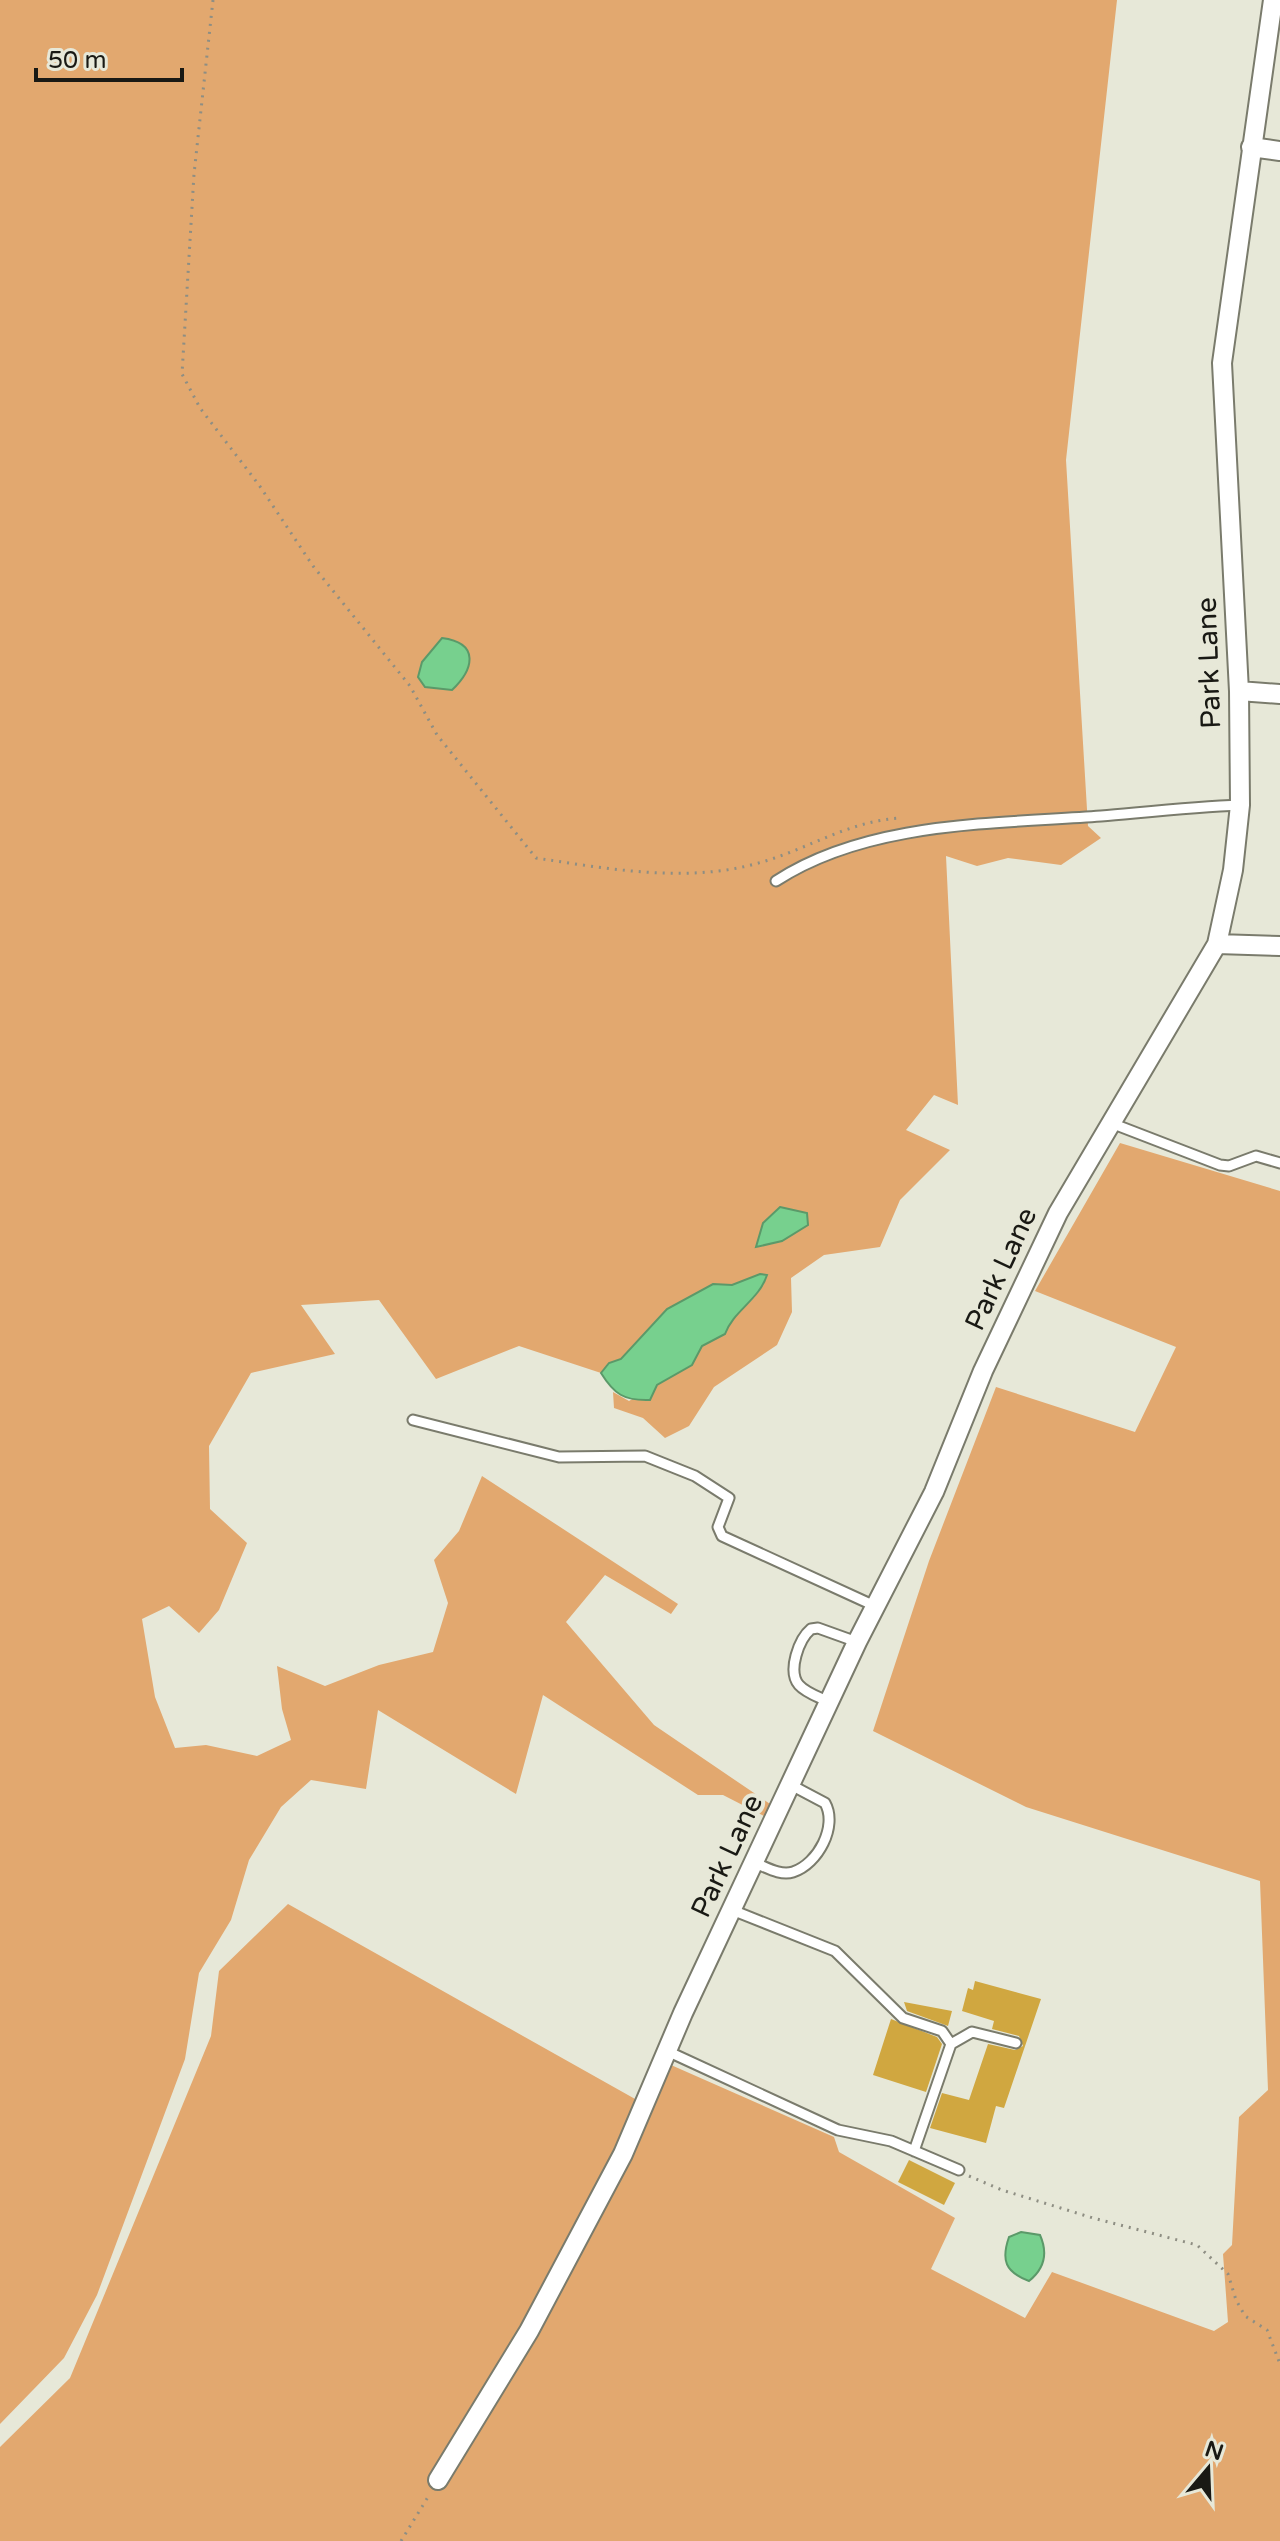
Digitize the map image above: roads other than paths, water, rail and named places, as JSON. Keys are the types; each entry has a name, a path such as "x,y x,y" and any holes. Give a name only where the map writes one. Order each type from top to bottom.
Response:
{"street":[{"name":"Park Lane","path":"438,2480 529,2331 616,2168 857,1642 934,1492 1023,1282 1058,1213 1217,944 1233,870 1240,805 1239,691 1222,363 1273,0"},
{"path":"1251,147 1280,151"},
{"path":"1239,691 1280,694"},
{"path":"1217,944 1280,946"}],"lane":[{"path":"776,881 827,853 916,834 1057,817 1240,805"},
{"path":"1111,1123 1220,1165 1229,1166 1256,1156 1280,1163"},
{"path":"413,1420 559,1457 623,1454 663,1461 729,1498 718,1527 722,1536 877,1607"},
{"path":"829,1702 803,1688 795,1679 795,1665 802,1640 811,1629 818,1628 857,1642"},
{"path":"755,1863 781,1873 796,1871 815,1854 826,1836 830,1816 825,1803 791,1785"},
{"path":"732,1910 835,1951 903,2018 942,2031 951,2044"},
{"path":"914,2151 951,2044 972,2032 1016,2043"},
{"path":"667,2051 838,2130 891,2141 959,2170"}]}
